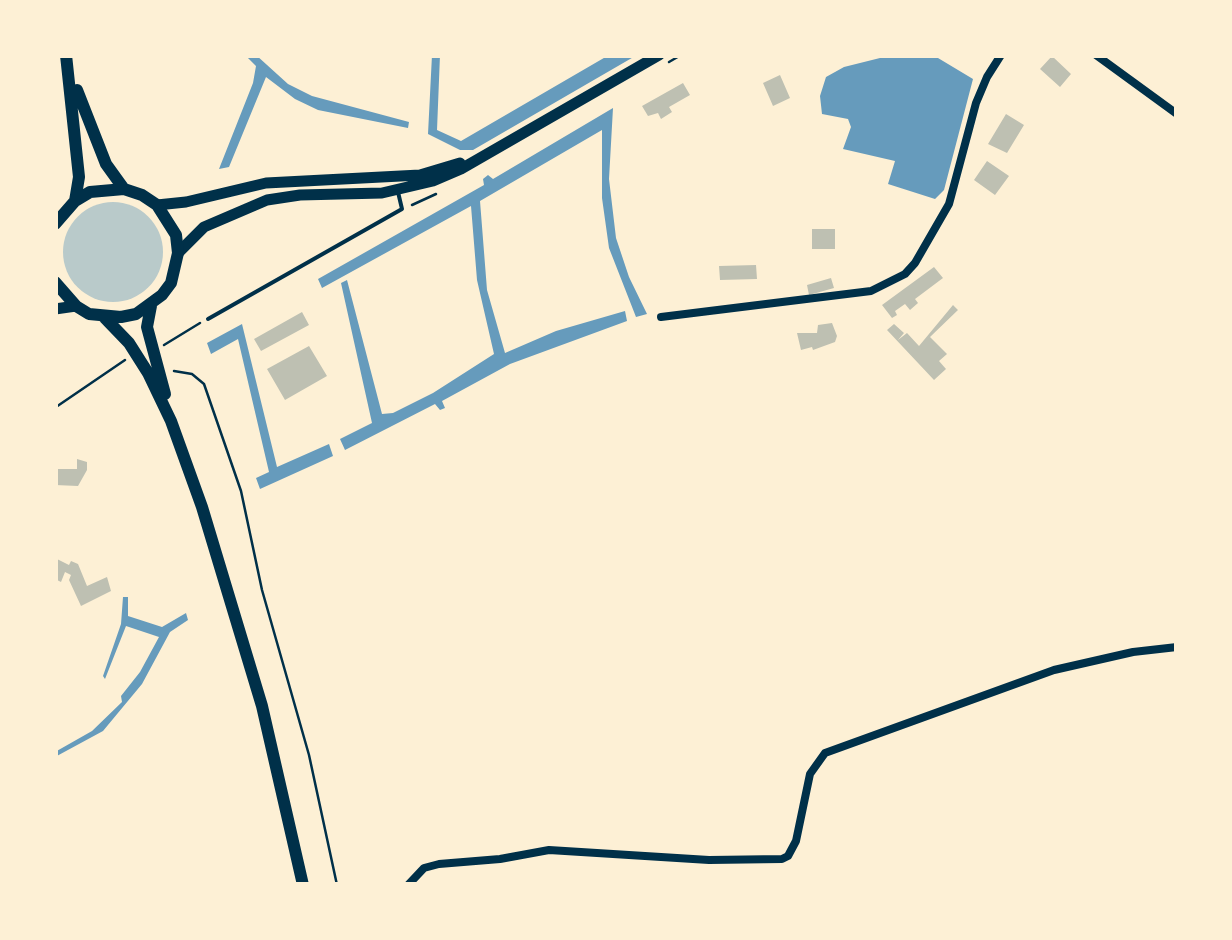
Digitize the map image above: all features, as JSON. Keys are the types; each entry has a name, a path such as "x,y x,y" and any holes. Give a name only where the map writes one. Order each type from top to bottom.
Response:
{"main road":[{"path":"66,55 79,176 75,201"},
{"path":"178,253 204,227 267,200 397,190 432,182 488,154 658,55"},
{"path":"70,74 106,164 124,189"},
{"path":"157,206 283,181 420,175 488,154"},
{"path":"55,224 75,201 107,188 124,189 157,206 176,236 178,253 171,283 151,306 121,318 104,317 76,306 55,282"},
{"path":"55,309 76,306"},
{"path":"151,306 147,327 160,348 171,421"},
{"path":"104,317 136,354 171,421 262,706 303,885"}],"street":[{"path":"661,316 871,291 905,274 949,204 976,103 1001,55"},
{"path":"1096,55 1177,114"},
{"path":"408,885 424,868 439,864 549,850 709,860 782,859 796,841 810,774 825,752 1054,670 1119,654 1177,647"}],"lane":[{"path":"208,320 402,209 397,190"}],"path":[{"path":"160,348 208,320"},
{"path":"56,408 136,354"},
{"path":"170,368 192,374 204,384 248,515 262,590 309,755 337,885"}],"shaded area":[{"path":"113,202 132,205 149,216 160,233 160,271 149,288 132,299 113,302 94,299 77,288 66,271 63,252 66,233 77,216 94,205"}],"water":[{"path":"245,55 256,55 288,84 312,96 409,122 408,128 318,110 295,99 266,77 229,167 219,169 253,83 256,66"},
{"path":"432,55 440,55 437,130 461,141 609,55 637,55 473,150 460,150 428,134"},
{"path":"892,55 933,55 973,79 944,190 935,199 888,184 895,161 843,149 851,127 848,119 822,114 820,96 826,77 844,67"},
{"path":"613,108 609,179 616,238 647,314 636,317 609,248 602,198 602,130 480,201 487,290 505,353 556,331 625,311 627,321 510,364 442,401 445,408 440,410 435,404 345,450 340,439 372,423 341,283 347,280 382,414 393,413 433,393 494,354 477,280 471,206 322,288 318,279 484,185 483,179 488,175 493,179"},
{"path":"242,324 277,467 329,444 333,456 260,489 256,478 269,472 238,339 211,354 207,343"},
{"path":"123,597 128,597 128,616 162,627 186,613 188,620 170,632 142,684 103,731 55,757 55,752 92,731 122,702 121,696 159,637 126,626 105,679 121,624"}],"building":[{"path":"1052,56 1071,74 1060,87 1040,69"},
{"path":"780,75 790,98 773,106 763,83"},
{"path":"683,83 690,95 669,107 672,112 661,119 658,113 648,116 642,106"},
{"path":"1006,114 1024,125 1007,153 988,144"},
{"path":"987,161 1009,176 995,195 974,180"},
{"path":"812,229 835,229 835,249 812,249"},
{"path":"756,265 757,279 720,280 719,266"},
{"path":"934,267 943,278 915,299 918,303 910,310 905,304 892,318 882,305"},
{"path":"831,278 834,288 809,295 807,285"},
{"path":"953,305 958,310 930,337 947,354 939,361 946,369 934,380 887,330 894,324 904,333 898,340 907,333 919,346"},
{"path":"302,312 309,325 261,351 254,339"},
{"path":"832,323 835,342 801,350 797,333 817,333 818,325"},
{"path":"309,346 327,376 285,400 267,369"},
{"path":"77,459 87,462 78,486 55,485 55,469 77,469"},
{"path":"55,558 69,565 71,561 78,564 87,586 107,577 111,591 81,606 69,580 71,575 65,572 61,582 55,579"}]}
